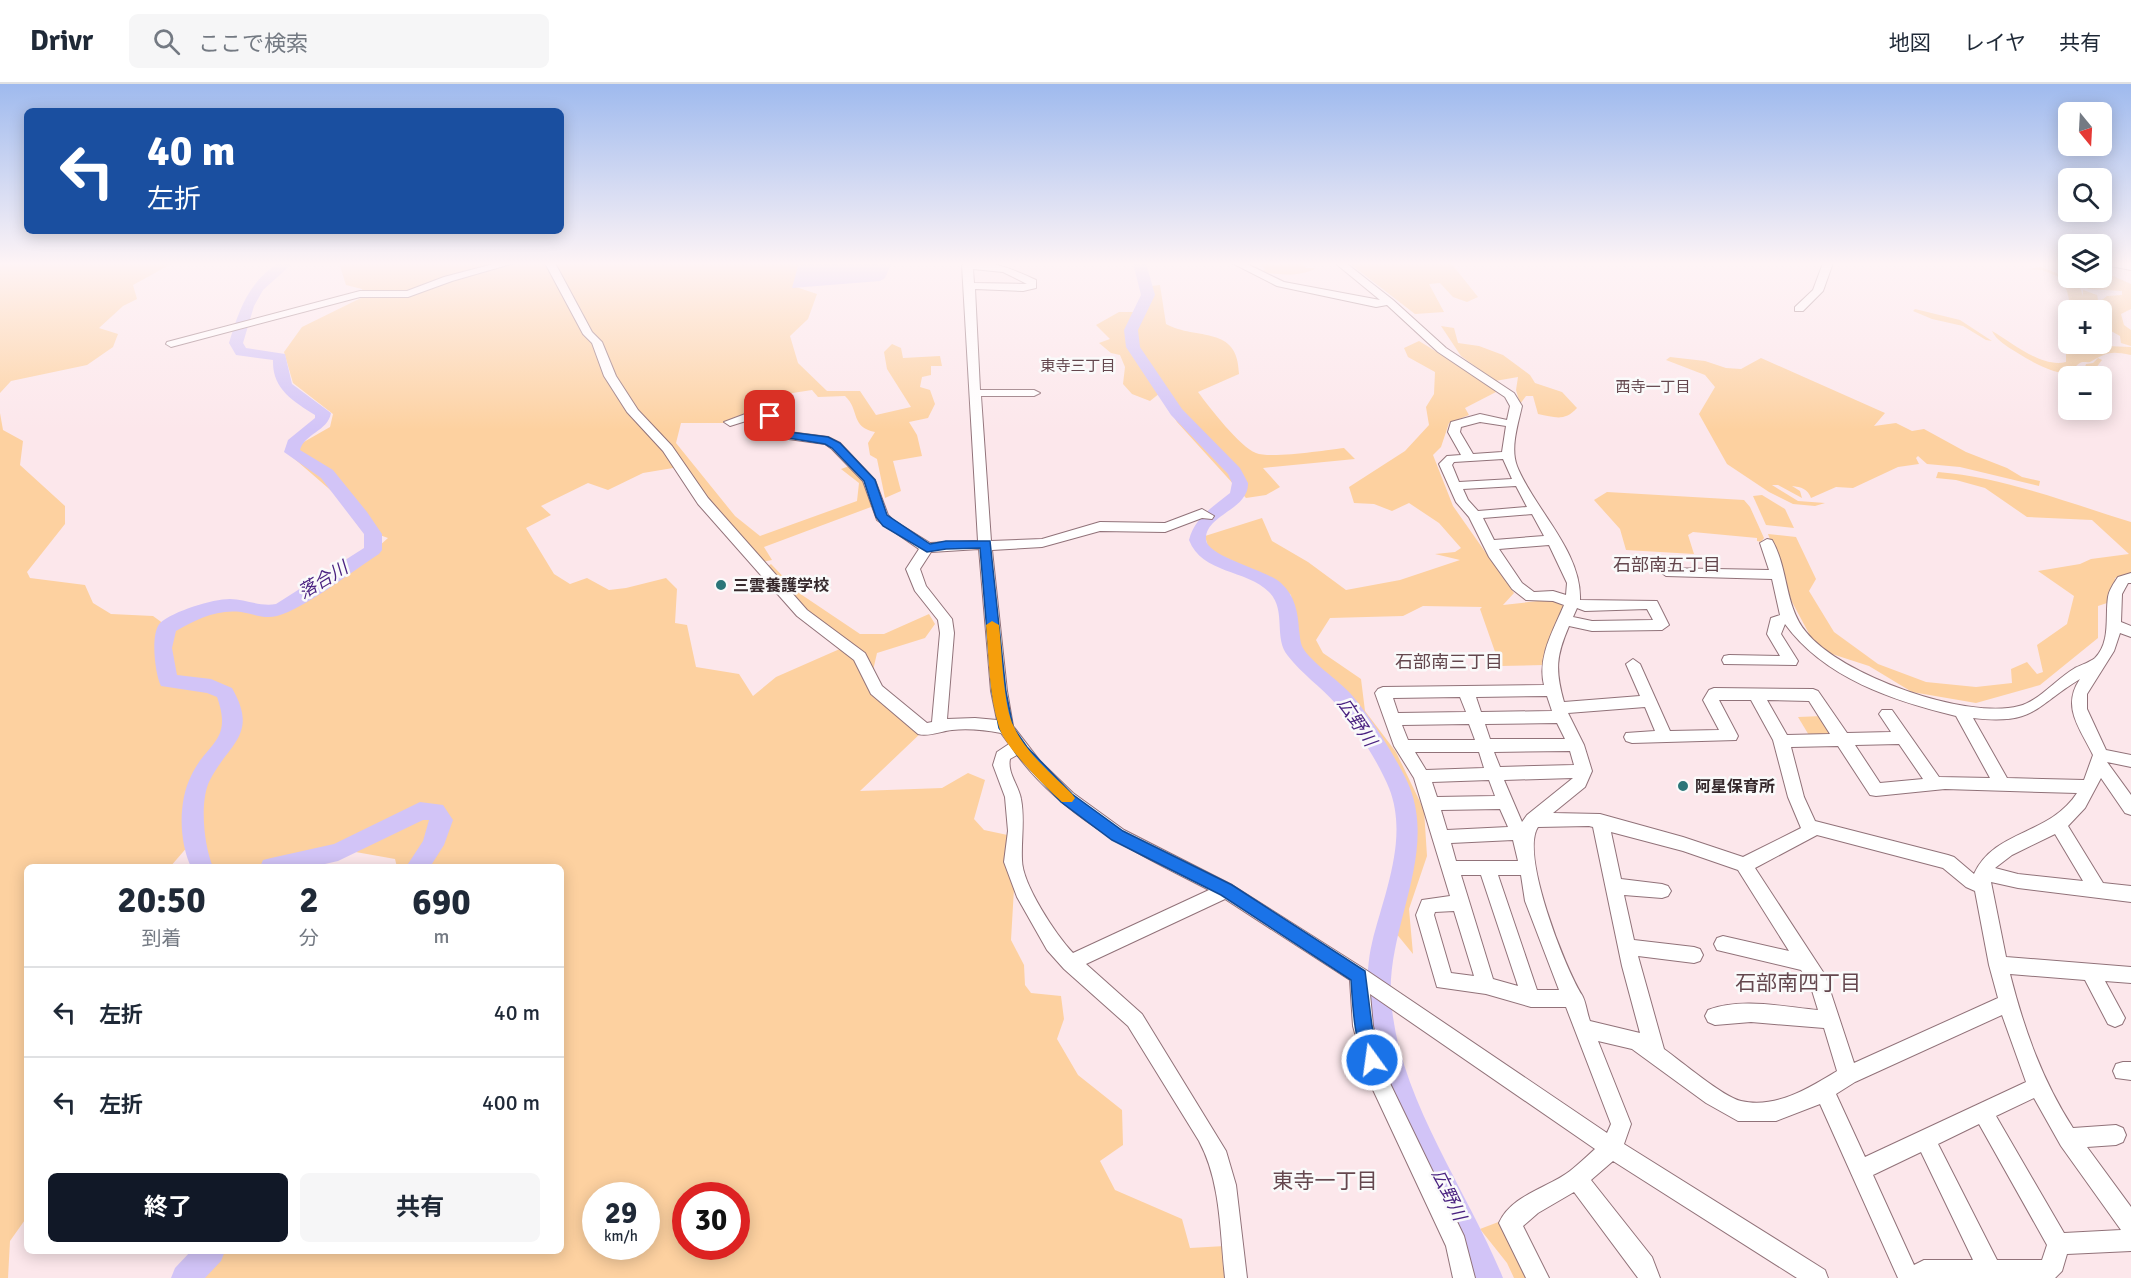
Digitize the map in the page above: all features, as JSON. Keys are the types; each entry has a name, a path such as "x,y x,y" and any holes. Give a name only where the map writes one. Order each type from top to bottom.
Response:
{"street":[{"path":"171,344 267,319"},
{"path":"580,319 588,334 597,342 610,376 633,412 668,449 703,501 802,613 860,657 876,690 924,730 939,725 987,724 1006,728"},
{"path":"970,319 980,494 995,656 1006,728 1018,746 1050,782 1088,815 1118,836 1226,890 1612,1148 1817,1278"},
{"path":"1407,319 1442,350 1510,395 1516,406 1508,446 1510,465 1571,572 1575,592 1554,644 1549,675 1560,712 1576,745 1584,771 1579,782 1533,820 1520,840"},
{"path":"975,393 1034,393"},
{"path":"730,422 764,411 785,435 820,439 836,446 869,480 882,517 927,548 946,545 1041,543 1110,525 1166,529 1180,526 1202,513 1207,516"},
{"path":"1469,458 1454,432 1455,425 1480,418 1512,424"},
{"path":"1508,455 1451,459 1445,464 1462,501 1475,515 1496,557 1517,586 1531,597 1553,596 1585,606 1652,604 1662,625 1592,626 1565,620"},
{"path":"1456,486 1519,482"},
{"path":"1475,515 1535,510"},
{"path":"1490,545 1553,540"},
{"path":"1767,543 1787,618 1811,648 1848,671 1899,694 1962,712 2003,716 2024,711 2066,681 2100,662"},
{"path":"927,548 913,569 920,588 945,619 947,633 939,725"},
{"path":"1666,571 1777,575"},
{"path":"2131,578 2123,580 2115,594 2115,626 2107,651 2079,693 2079,709 2100,759 2131,808"},
{"path":"1729,660 1791,662 1774,634 1776,622 1787,618"},
{"path":"2115,626 2131,632"},
{"path":"1633,664 1665,736"},
{"path":"1486,986 1422,776 1402,746 1383,693 1552,690"},
{"path":"1466,691 1494,774 1520,840 1534,901 1586,1029 1621,1124 1612,1148 1577,1179 1530,1205 1510,1223 1538,1278"},
{"path":"1632,737 1730,736 1711,700 1714,694 1814,695 1843,740 1869,792 1935,784 2089,787"},
{"path":"1756,695 1782,741 1797,798 1805,822 1810,829"},
{"path":"1391,719 1560,712 1650,701"},
{"path":"1962,712 2002,785"},
{"path":"1887,714 1935,784"},
{"path":"1782,741 1903,738"},
{"path":"1402,746 1576,745"},
{"path":"1018,746 1003,756 1001,765 1013,797 1016,831 1013,862 1026,897 1053,944 1070,963 1094,981 1135,1020 1219,1158 1225,1185 1236,1278"},
{"path":"2100,759 2131,761"},
{"path":"2100,759 2089,787 2077,806 2058,825 2016,843 1993,861 1983,880 1998,965 2008,1003 2038,1086 2069,1138 2128,1212"},
{"path":"1422,776 1584,771"},
{"path":"1430,804 1505,802"},
{"path":"1533,820 1589,819 1600,821 1683,844 1744,865 1769,908 1818,981 1848,1075"},
{"path":"1600,821 1627,947 1655,1053"},
{"path":"2058,825 2098,890"},
{"path":"1744,865 1810,829 1816,828 1948,862 1972,882 2018,881 2131,894"},
{"path":"1442,837 1520,840"},
{"path":"1451,868 1528,868"},
{"path":"1487,868 1531,998"},
{"path":"1614,886 1662,891"},
{"path":"1070,963 1226,890"},
{"path":"1462,903 1428,904 1425,915 1444,981 1486,986 1531,998 1574,999"},
{"path":"1723,944 1807,963"},
{"path":"1627,947 1694,955"},
{"path":"1998,965 2131,975"},
{"path":"2090,972 2115,1018"},
{"path":"1362,979 1363,1026 1377,1077 1397,1125 1456,1244 1464,1278"},
{"path":"1586,1029 1636,1041 1738,1111 1776,1111 1824,1090 1848,1075 2008,1003"},
{"path":"1715,1016 1751,1013 1830,1020"},
{"path":"1860,1170 2038,1086"},
{"path":"1824,1090 1909,1278"},
{"path":"1917,1278 1924,1271 2047,1271 2054,1263 2058,1244 1983,1112"},
{"path":"2069,1138 2116,1135"},
{"path":"1925,1139 1990,1270"},
{"path":"1577,1179 1644,1265 1649,1278"},
{"path":"2058,1244 2131,1240"}],"shaded area":[{"path":"0,319 109,319 99,328 118,334 113,347 87,365 11,381 0,393"},
{"path":"319,319 808,319 790,336 798,363 827,391 860,391 876,415 911,407 887,369 884,352 892,344 901,348 903,358 940,356 942,366 931,366 931,375 922,377 920,387 930,390 935,404 928,418 909,422 917,435 922,456 893,461 901,491 885,498 877,459 870,455 868,443 875,432 867,430 858,422 850,401 845,396 818,397 812,390 786,394 763,408 725,423 681,423 676,443 735,516 760,536 857,501 859,483 841,469 852,465 873,479 871,507 764,547 772,560 762,562 679,467 643,473 608,490 588,483 541,506 551,515 526,528 554,574 570,584 587,578 609,590 666,578 677,589 675,623 687,625 696,667 739,674 753,696 776,677 842,648 796,603 767,567 771,564 799,593 860,634 884,634 929,614 935,624 925,638 877,653 869,688 923,731 860,791 942,788 968,773 985,780 974,819 984,830 1017,837 1011,940 1024,965 1025,985 1031,993 1061,996 1064,1019 1057,1039 1078,1075 1122,1110 1123,1145 1100,1161 1115,1190 1182,1219 1190,1248 1225,1246 1230,1278 178,1278 198,1254 564,1254 564,864 396,864 395,859 350,851 304,864 195,864 189,845 173,864 24,864 24,1221 10,1241 8,1278 0,1278 0,413 3,430 23,441 20,465 65,506 65,524 27,572 30,578 85,585 93,603 111,614 153,616 164,624 205,607 237,604 271,615 359,564 388,538 360,528 335,494 290,455 302,443 330,427 333,414 293,383 284,352 302,327"},
{"path":"1107,319 1165,319 1166,324 1178,329 1224,341 1232,347 1237,358 1239,374 1198,392 1242,443 1263,455 1299,454 1344,448 1355,459 1263,468 1280,487 1266,495 1246,498 1177,422 1160,393 1150,401 1132,394 1123,384 1125,367 1120,355 1111,353 1099,343 1110,339 1096,325"},
{"path":"1932,319 1960,320 1992,341 1986,340 1963,326"},
{"path":"2112,319 2122,319 2124,325 2131,330 2131,346 2121,343 2120,336 2112,332"},
{"path":"1441,326 1454,328 1458,343 1479,346 1503,355 1530,375 1535,383 1562,392 1577,408 1563,417 1554,417 1538,414 1533,396 1526,396 1520,404 1516,390 1518,377 1495,381 1461,356"},
{"path":"1992,331 2037,358 2057,363 2066,362 2066,354 2106,354 2090,362 2081,362 2076,366 2058,366 2058,372 2025,357 1996,337"},
{"path":"1419,341 1494,387 1496,392 1465,408 1469,415 1449,423 1441,447 1433,455 1453,506 1514,593 1503,605 1556,599 1566,602 1544,652 1544,665 1500,666 1480,609 1482,607 1423,606 1403,616 1330,618 1316,640 1323,653 1361,679 1365,711 1396,752 1424,810 1427,856 1409,909 1413,954 1395,932 1415,849 1406,795 1380,743 1342,691 1306,660 1299,645 1291,595 1268,577 1209,550 1205,536 1262,518 1272,541 1308,562 1346,590 1400,580 1460,560 1435,554 1455,552 1461,548 1439,523 1409,503 1392,511 1374,504 1354,503 1349,487 1405,451 1429,425 1426,407 1434,394 1435,372 1408,357 1404,348"},
{"path":"2112,346 2131,347 2131,355 2112,353"},
{"path":"1670,357 1705,361 1726,368 1741,369 1761,358 1885,413 1874,426 1896,423 1912,431 1924,429 1966,452 2007,468 2022,477 2040,481 2039,486 1960,467 1927,464 1918,456 1916,458 1919,464 1898,467 1853,488 1836,487 1811,498 1808,492 1801,488 1792,486 1800,491 1802,498 1778,485 1772,485 1798,501 1825,503 1815,506 1793,504 1769,492 1727,464 1699,414 1715,387 1705,375 1666,360"},
{"path":"2098,358 2102,360 2097,366 2085,366"},
{"path":"1938,472 2011,485 2131,522 2131,575 2115,578 2113,601 2098,606 2098,638 2040,685 1976,703 1912,692 1869,666 1832,654 1813,641 1792,602 1768,534 1796,537 1816,579 1809,591 1834,632 1878,664 1926,682 1976,687 2012,683 2011,669 2027,662 2037,674 2043,672 2037,645 2067,624 2074,596 2038,571 2080,564 2091,559 2129,554 2092,520 2027,517 1985,488 1956,480 1936,478"},
{"path":"1607,492 1744,500 1750,507 1764,538 1761,542 1757,541 1757,538 1693,532 1688,535 1694,554 1626,550 1620,529 1594,500"},
{"path":"1762,495 1785,509 1794,528 1766,525 1753,496"},
{"path":"1823,716 1831,731 1828,736 1810,737 1798,717"},
{"path":"1501,1221 1528,1278 1514,1278 1507,1263 1480,1229"}],"waterway":[{"name":"落合川","path":"200,864 194,835 195,795 201,776 230,735 233,724 232,715 225,693 211,686 168,681 163,648 167,628 193,614 220,606 240,606 266,611 282,608 373,550 373,534 327,474 292,452 294,443 322,420 323,413 297,397 285,385 280,368 280,357 241,352 236,343 244,319"},
{"name":"広野川","path":"1136,319 1131,330 1133,347 1176,412 1234,471 1240,483 1237,496 1203,525 1198,540 1201,548 1218,560 1259,576 1278,590 1287,606 1294,651 1343,699 1362,723 1399,787 1405,809 1407,850 1383,946 1379,997 1385,1047 1404,1100 1489,1278"},
{"name":"落合川","path":"284,864 338,852 420,811 435,811 442,820 433,845 419,864"},
{"name":"落合川","path":"185,1278 208,1254"}],"slow traffic":[{"path":"992,625 999,692 1006,728 1034,765 1067,798"}],"place":[{"name":"三雲養護学校","path":"721,585"},
{"name":"阿星保育所","path":"1683,786"}],"district":[{"name":"東寺三丁目","path":"1078,366"},
{"name":"西寺一丁目","path":"1653,387"},
{"name":"石部南五丁目","path":"1667,565"},
{"name":"石部南三丁目","path":"1449,662"},
{"name":"石部南四丁目","path":"1798,983"},
{"name":"東寺一丁目","path":"1325,1181"}],"route":[{"path":"770,416 785,435 828,441 836,446 869,480 882,517 927,548 986,544 999,692 1006,728 1022,751 1067,798 1118,836 1214,883 1359,976 1363,1026 1372,1060"}]}
